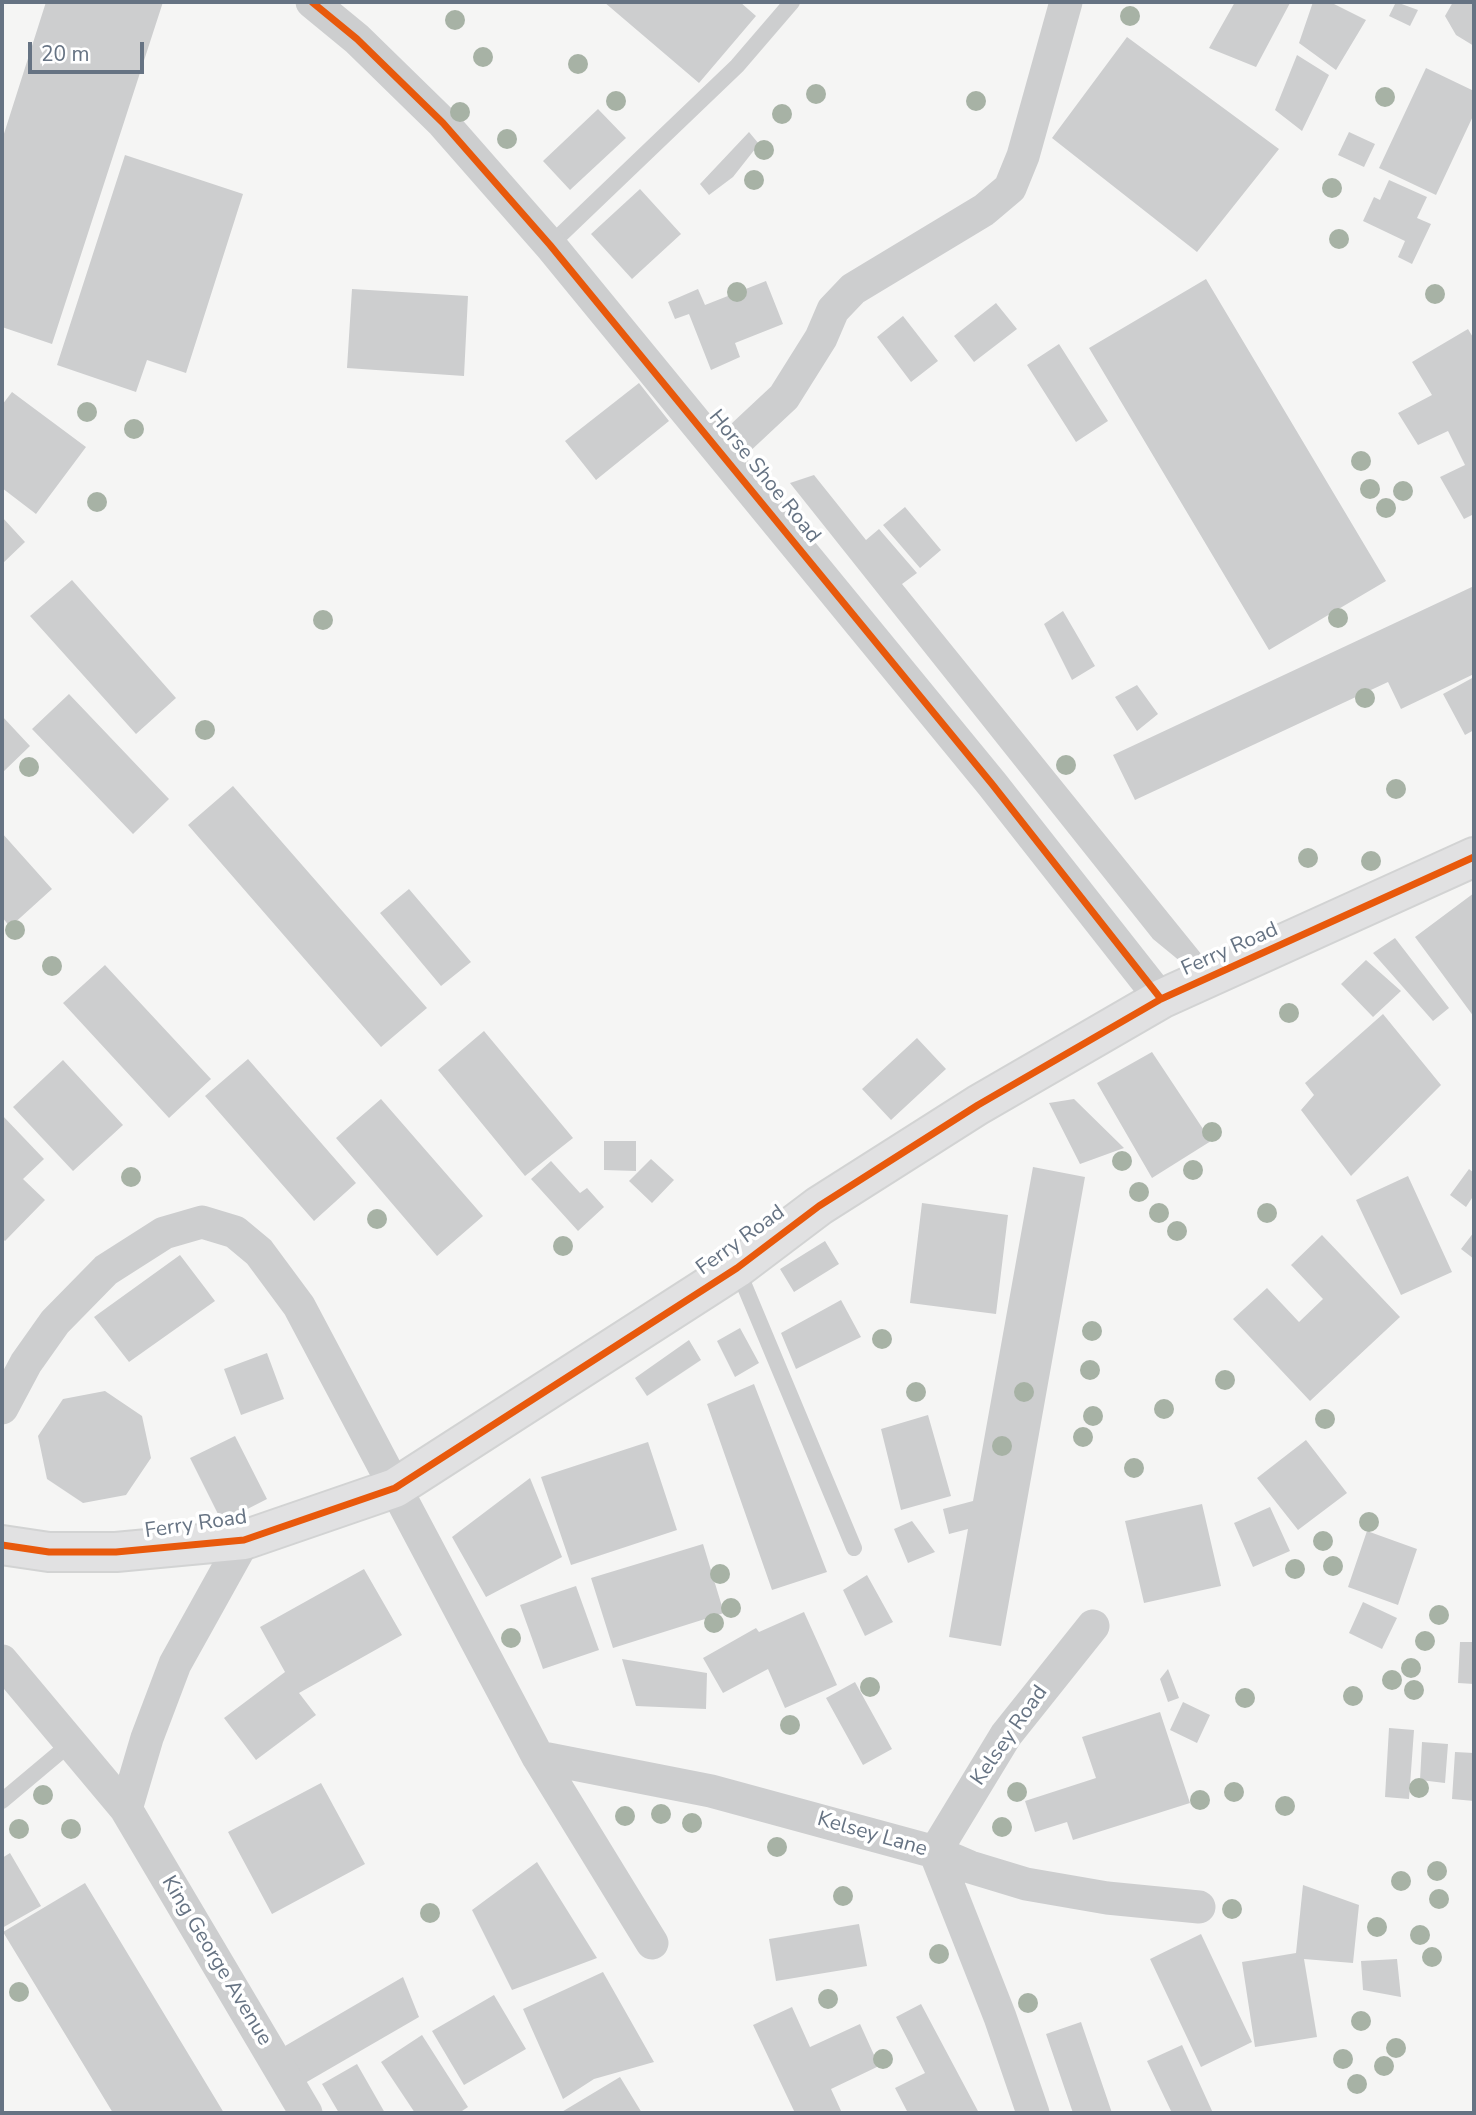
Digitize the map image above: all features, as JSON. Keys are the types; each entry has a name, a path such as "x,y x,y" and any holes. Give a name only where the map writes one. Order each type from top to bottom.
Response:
{"street":[{"name":"Horse Shoe Road","path":"312,2 357,39 443,124 550,245 992,784 1161,999"},
{"path":"723,454 784,397 821,338 833,310 853,289 984,210 1010,188 1023,156 1066,2"},
{"name":"Ferry Road","path":"2,1545 49,1552 116,1552 244,1539 396,1488 737,1268 819,1206 978,1105 1161,999 1474,857"},
{"path":"2,1408 26,1363 55,1322 106,1270 163,1233 202,1222 235,1232 259,1252 299,1306 538,1757 652,1943"},
{"path":"126,1809 146,1738 175,1664 244,1539"},
{"name":"Kelsey Road","path":"935,1852 1006,1735 1093,1626"},
{"name":"King George Avenue","path":"2,1661 126,1809 306,2113"},
{"name":"Kelsey Lane","path":"538,1757 711,1791 866,1830 935,1852 996,2006 1032,2113"},
{"path":"935,1852 971,1867 1026,1884 1107,1898 1199,1907"}],"lane":[{"path":"550,245 737,66 792,2"},
{"path":"737,1268 854,1548"},
{"path":"2,1801 71,1743"}],"building":[{"path":"46,2 163,2 52,344 2,327 2,140"},
{"path":"604,2 740,2 756,16 699,83"},
{"path":"1235,2 1290,3 1256,67 1209,48"},
{"path":"1313,2 1330,2 1366,20 1336,70 1299,43"},
{"path":"1396,2 1418,10 1410,26 1389,16"},
{"path":"1453,2 1474,2 1474,46 1456,35 1445,16"},
{"path":"1127,37 1279,149 1197,252 1052,138"},
{"path":"1297,55 1329,75 1302,131 1275,110"},
{"path":"1426,68 1474,91 1474,114 1436,195 1379,168"},
{"path":"598,109 626,138 570,190 543,161"},
{"path":"749,132 759,144 733,177 709,195 700,184"},
{"path":"1349,132 1375,144 1364,167 1338,155"},
{"path":"125,155 243,194 186,373 147,360 136,392 57,365"},
{"path":"1389,180 1427,197 1417,218 1431,224 1412,264 1398,257 1405,241 1363,221 1374,197 1380,200"},
{"path":"640,189 681,234 632,279 591,234"},
{"path":"1206,279 1386,581 1269,650 1089,348"},
{"path":"766,281 783,324 735,343 740,357 711,370 689,314 675,319 668,302 698,289 705,305"},
{"path":"352,289 468,296 464,376 347,368"},
{"path":"996,303 1017,329 974,362 954,336"},
{"path":"903,316 938,361 911,382 877,337"},
{"path":"1468,329 1474,339 1474,514 1464,519 1440,477 1465,465 1448,431 1418,445 1398,413 1432,395 1412,362"},
{"path":"1059,344 1108,421 1076,442 1027,365"},
{"path":"639,383 669,421 596,480 565,441"},
{"path":"12,392 86,447 36,514 2,488 2,405"},
{"path":"814,475 866,540 879,529 917,573 902,584 1206,960 1203,980 1153,939 790,483"},
{"path":"905,507 941,550 920,568 883,525"},
{"path":"2,517 25,542 2,564"},
{"path":"72,580 176,698 136,734 30,616"},
{"path":"1474,586 1474,674 1401,709 1388,682 1135,800 1113,755"},
{"path":"1063,611 1095,666 1072,680 1044,624"},
{"path":"1474,677 1474,730 1465,735 1443,694"},
{"path":"1137,685 1158,714 1137,731 1115,697"},
{"path":"69,694 169,799 133,834 32,729"},
{"path":"2,716 30,746 2,773"},
{"path":"233,786 427,1008 381,1047 188,825"},
{"path":"2,833 52,889 10,927 2,917"},
{"path":"409,889 471,962 441,986 380,913"},
{"path":"1474,893 1474,1017 1415,937"},
{"path":"1395,938 1449,1008 1433,1021 1373,953"},
{"path":"1366,960 1401,991 1373,1017 1341,984"},
{"path":"105,965 211,1079 169,1118 63,1003"},
{"path":"1383,1014 1441,1085 1351,1176 1301,1110 1314,1095 1305,1083"},
{"path":"484,1031 573,1138 525,1176 438,1070"},
{"path":"917,1038 946,1069 891,1120 862,1089"},
{"path":"1152,1052 1211,1141 1152,1178 1097,1083"},
{"path":"248,1059 356,1183 314,1221 205,1096"},
{"path":"63,1060 123,1125 73,1171 13,1107"},
{"path":"381,1099 483,1216 437,1256 336,1138"},
{"path":"1074,1099 1124,1148 1080,1164 1049,1103"},
{"path":"2,1115 44,1159 23,1179 45,1200 5,1241 2,1238"},
{"path":"604,1141 636,1141 636,1171 604,1170"},
{"path":"651,1159 674,1180 652,1203 629,1181"},
{"path":"551,1161 580,1193 587,1188 604,1207 578,1231 531,1179"},
{"path":"1033,1167 1085,1177 1001,1646 949,1637 968,1529 949,1534 943,1509 973,1501"},
{"path":"1469,1169 1474,1173 1474,1195 1466,1207 1450,1195"},
{"path":"1408,1176 1452,1272 1401,1295 1356,1200"},
{"path":"922,1203 1008,1215 996,1314 910,1303"},
{"path":"1474,1232 1474,1259 1461,1249"},
{"path":"1322,1235 1400,1317 1310,1401 1233,1319 1267,1288 1299,1322 1323,1299 1291,1265"},
{"path":"825,1241 839,1264 794,1292 780,1269"},
{"path":"180,1255 215,1301 129,1362 94,1317"},
{"path":"841,1300 861,1337 796,1369 781,1333"},
{"path":"740,1328 759,1363 735,1377 717,1341"},
{"path":"689,1340 701,1360 647,1396 635,1378"},
{"path":"267,1353 284,1399 241,1415 224,1369"},
{"path":"754,1384 827,1572 772,1590 707,1404"},
{"path":"105,1391 142,1416 151,1458 126,1495 83,1503 47,1479 38,1436 63,1399"},
{"path":"928,1415 951,1496 901,1510 881,1429"},
{"path":"235,1436 267,1499 222,1522 190,1458"},
{"path":"1306,1440 1347,1493 1298,1530 1257,1478"},
{"path":"648,1442 677,1530 571,1565 541,1477"},
{"path":"530,1478 562,1557 486,1597 452,1537"},
{"path":"1202,1504 1221,1586 1144,1603 1125,1521"},
{"path":"1270,1507 1290,1551 1253,1567 1234,1523"},
{"path":"912,1521 935,1552 908,1563 894,1529"},
{"path":"1367,1531 1417,1549 1398,1605 1348,1587"},
{"path":"703,1544 724,1613 613,1648 591,1578"},
{"path":"364,1569 402,1635 299,1693 316,1715 256,1760 224,1718 285,1672 260,1627"},
{"path":"867,1575 893,1622 865,1636 843,1590"},
{"path":"576,1586 599,1650 543,1669 520,1605"},
{"path":"1363,1602 1397,1618 1382,1649 1349,1633"},
{"path":"804,1612 837,1685 785,1708 768,1669 723,1693 703,1658 756,1628 759,1632"},
{"path":"1460,1642 1474,1642 1474,1684 1458,1683"},
{"path":"622,1659 707,1673 706,1709 636,1706"},
{"path":"1168,1669 1179,1698 1168,1702 1160,1679"},
{"path":"855,1682 892,1749 863,1765 826,1698"},
{"path":"1183,1702 1210,1715 1197,1743 1170,1730"},
{"path":"1160,1712 1190,1803 1073,1840 1067,1822 1035,1832 1025,1801 1096,1778 1082,1737"},
{"path":"1389,1728 1414,1730 1409,1799 1385,1797"},
{"path":"1422,1742 1448,1744 1445,1783 1420,1780"},
{"path":"1455,1752 1474,1753 1474,1801 1452,1799"},
{"path":"321,1783 365,1864 272,1914 228,1832"},
{"path":"10,1853 41,1906 2,1928 2,1858"},
{"path":"537,1862 597,1958 512,1990 472,1910"},
{"path":"85,1883 224,2113 113,2113 3,1932"},
{"path":"1303,1885 1359,1905 1353,1963 1304,1959 1317,2037 1255,2047 1242,1962 1296,1953"},
{"path":"859,1924 867,1966 776,1981 769,1939"},
{"path":"1201,1934 1252,2042 1201,2067 1150,1959"},
{"path":"1397,1959 1401,1997 1363,1990 1361,1961"},
{"path":"603,1972 654,2062 594,2079 563,2099 523,2009"},
{"path":"403,1977 419,2017 305,2083 285,2046"},
{"path":"494,1995 526,2049 464,2085 432,2031"},
{"path":"921,2004 979,2113 908,2113 895,2088 925,2073 896,2017"},
{"path":"792,2007 810,2047 860,2024 879,2066 831,2089 842,2113 795,2113 753,2025"},
{"path":"1081,2022 1112,2113 1073,2113 1046,2034"},
{"path":"422,2035 468,2107 459,2113 415,2113 381,2062"},
{"path":"1182,2045 1213,2113 1172,2113 1147,2061"},
{"path":"357,2064 385,2113 339,2113 322,2084"},
{"path":"620,2077 642,2113 560,2113"}],"cycle path":[{"path":"312,2 357,39 443,123 550,245 992,784 1161,999"},
{"path":"2,1545 49,1552 116,1552 244,1540 395,1488 737,1268 819,1206 978,1105 1161,999 1474,857"}]}
